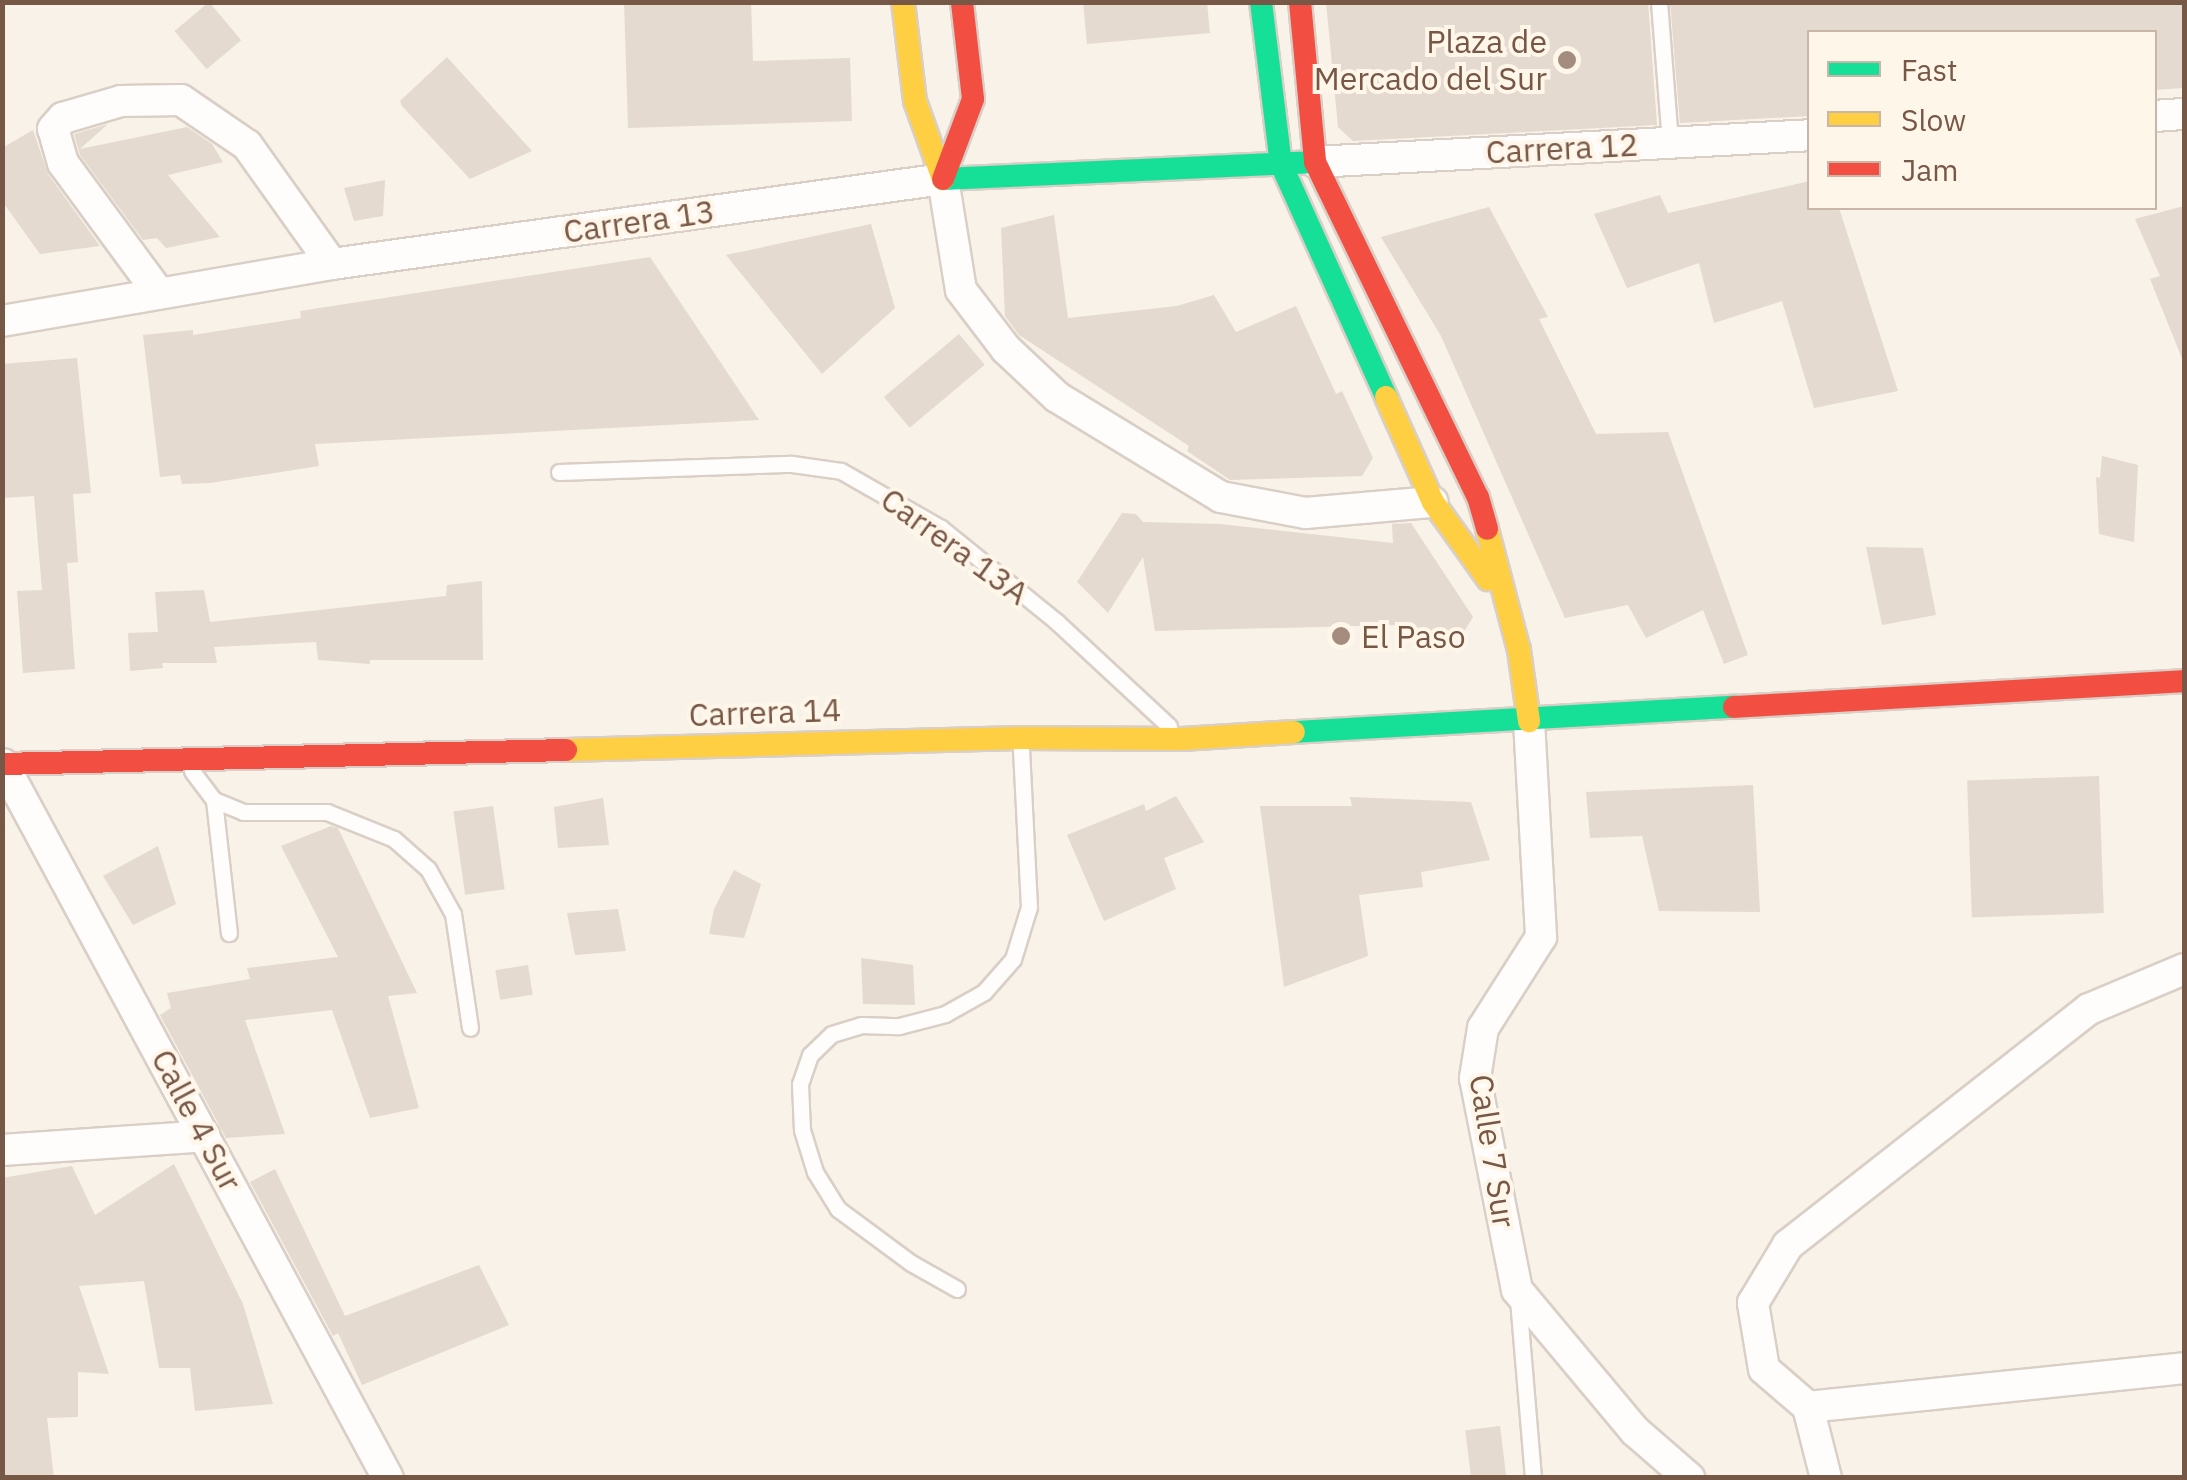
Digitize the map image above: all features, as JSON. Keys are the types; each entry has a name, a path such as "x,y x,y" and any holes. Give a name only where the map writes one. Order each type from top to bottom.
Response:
{"main road":[{"path":"904,2 915,101 944,179"},
{"path":"944,179 973,99 962,2"},
{"path":"1261,2 1281,164 1433,502 1502,598"},
{"path":"1300,2 1316,162 1478,497 1519,650 1529,721"},
{"name":"Carrera 13","path":"944,179 1316,162"},
{"name":"Carrera 14","path":"3,764 1020,738 1182,739 2184,681"}],"street":[{"path":"158,292 64,162 53,129 63,118 121,101 181,100 247,144 332,264"},
{"path":"2157,116 2184,114"},
{"name":"Carrera 12","path":"1316,162 1807,135"},
{"name":"Carrera 13","path":"2,322 332,264 944,179"},
{"path":"944,179 961,290 1006,349 1057,397 1221,498 1306,513 1433,502"},
{"name":"Calle 7 Sur","path":"1517,1290 1475,1078 1483,1028 1541,937 1529,721"},
{"name":"Calle 4 Sur","path":"3,764 388,1478"},
{"path":"1826,1478 1808,1408 1764,1369 1752,1303 1788,1245 2088,1009 2184,969"},
{"path":"2,1150 205,1136"},
{"path":"1517,1290 1635,1431 1688,1478"},
{"path":"1808,1408 2184,1368"}],"lane":[{"path":"1658,2 1670,143"},
{"name":"Carrera 13A","path":"559,472 792,464 841,472 941,528 1057,622 1182,739"},
{"path":"957,1288 911,1263 838,1208 815,1172 802,1130 800,1084 810,1055 832,1034 861,1024 899,1026 946,1014 984,992 1013,958 1028,907 1020,738"},
{"path":"183,758 214,800 229,933"},
{"path":"214,800 242,812 327,812 394,840 428,869 453,914 470,1028"},
{"name":"Calle 7 Sur","path":"1517,1290 1533,1478"}],"building":[{"path":"209,2 241,40 207,69 175,31"},
{"path":"624,2 751,2 753,61 850,58 852,121 628,128"},
{"path":"1083,2 1207,2 1210,33 1087,44"},
{"path":"1326,2 1648,2 1657,125 1353,141 1338,127"},
{"path":"1670,2 2184,2 2184,88 2157,90 2157,30 1807,30 1807,116 1680,123"},
{"path":"447,57 532,151 470,179 402,106 400,101"},
{"path":"108,124 80,149 187,127 212,144 223,162 168,175 220,237 166,248 157,238 143,240 80,155 74,134"},
{"path":"33,130 48,174 100,246 40,254 2,201 2,148"},
{"path":"385,180 383,216 354,221 344,188"},
{"path":"1807,182 1807,210 1840,210 1898,391 1814,408 1782,301 1714,323 1699,263 1627,288 1594,214 1660,195 1668,213"},
{"path":"2184,206 2183,361 2150,279 2160,276 2135,219"},
{"path":"1489,207 1548,317 1539,319 1596,434 1668,432 1748,655 1724,664 1703,610 1646,638 1628,605 1565,618 1441,336 1381,237"},
{"path":"1054,215 1068,318 1177,306 1214,295 1236,332 1296,306 1336,394 1342,391 1373,458 1362,476 1230,480 1187,451 1189,446 1019,335 1005,316 1001,228"},
{"path":"871,224 895,308 822,374 726,255"},
{"path":"650,257 759,420 315,444 319,466 210,483 182,484 180,475 160,477 143,335 193,330 193,335 301,318 300,311"},
{"path":"959,334 985,365 910,428 884,397"},
{"path":"77,358 91,493 73,494 78,562 67,563 75,669 23,673 17,591 42,590 34,496 2,498 2,364"},
{"path":"2102,456 2138,465 2134,542 2099,534 2096,477 2100,478"},
{"path":"1122,513 1136,514 1143,522 1220,524 1393,543 1392,524 1411,523 1473,617 1464,632 1397,633 1397,625 1155,631 1143,557 1108,613 1077,582"},
{"path":"1866,547 1923,548 1936,615 1882,625"},
{"path":"482,581 483,660 370,660 370,664 318,660 316,642 214,647 217,663 162,663 163,668 130,671 128,633 158,632 155,592 204,590 210,622 446,596 447,585"},
{"path":"2099,776 2104,913 1972,918 1967,781"},
{"path":"1753,785 1760,912 1659,911 1642,836 1590,838 1586,792"},
{"path":"1176,796 1204,842 1164,858 1176,889 1104,921 1067,835 1144,804 1146,811"},
{"path":"1350,797 1471,802 1490,860 1421,872 1423,887 1359,895 1368,956 1284,987 1260,806 1352,806"},
{"path":"603,798 609,845 558,848 554,807"},
{"path":"493,806 505,889 465,895 453,812"},
{"path":"331,826 338,828 417,993 388,996 419,1108 370,1118 332,1010 245,1020 285,1134 226,1138 160,1015 171,1008 167,993 250,979 247,968 338,957 281,846"},
{"path":"158,846 176,904 133,925 103,876"},
{"path":"734,870 761,884 744,938 709,934 714,909"},
{"path":"618,909 626,951 575,955 567,913"},
{"path":"861,958 913,965 915,1005 863,1004"},
{"path":"528,965 533,995 500,1000 495,970"},
{"path":"174,1164 243,1304 273,1404 195,1411 190,1368 159,1368 144,1281 79,1286 109,1374 78,1372 78,1417 47,1418 54,1478 3,1478 2,1178 72,1166 95,1215"},
{"path":"275,1169 345,1316 479,1265 509,1325 362,1385 338,1333 333,1336 250,1182"},
{"path":"1500,1426 1506,1478 1471,1478 1465,1430"}],"traffic: fast":[{"path":"1261,2 1281,164 1386,397"},
{"path":"943,179 1311,162"},
{"path":"1294,732 1734,707"}],"traffic: slow":[{"path":"903,2 915,101 943,179"},
{"path":"1386,397 1433,502 1488,579"},
{"path":"1487,529 1519,650 1529,721"},
{"path":"566,750 1021,738 1182,739 1294,732"}],"traffic: jam":[{"path":"943,179 973,99 962,2"},
{"path":"1300,2 1315,162 1478,497 1487,529"},
{"path":"1734,707 2184,681"},
{"path":"2,764 566,750"}],"place":[{"name":"Plaza de Mercado del Sur","path":"1567,60"},
{"name":"El Paso","path":"1341,636"}]}
